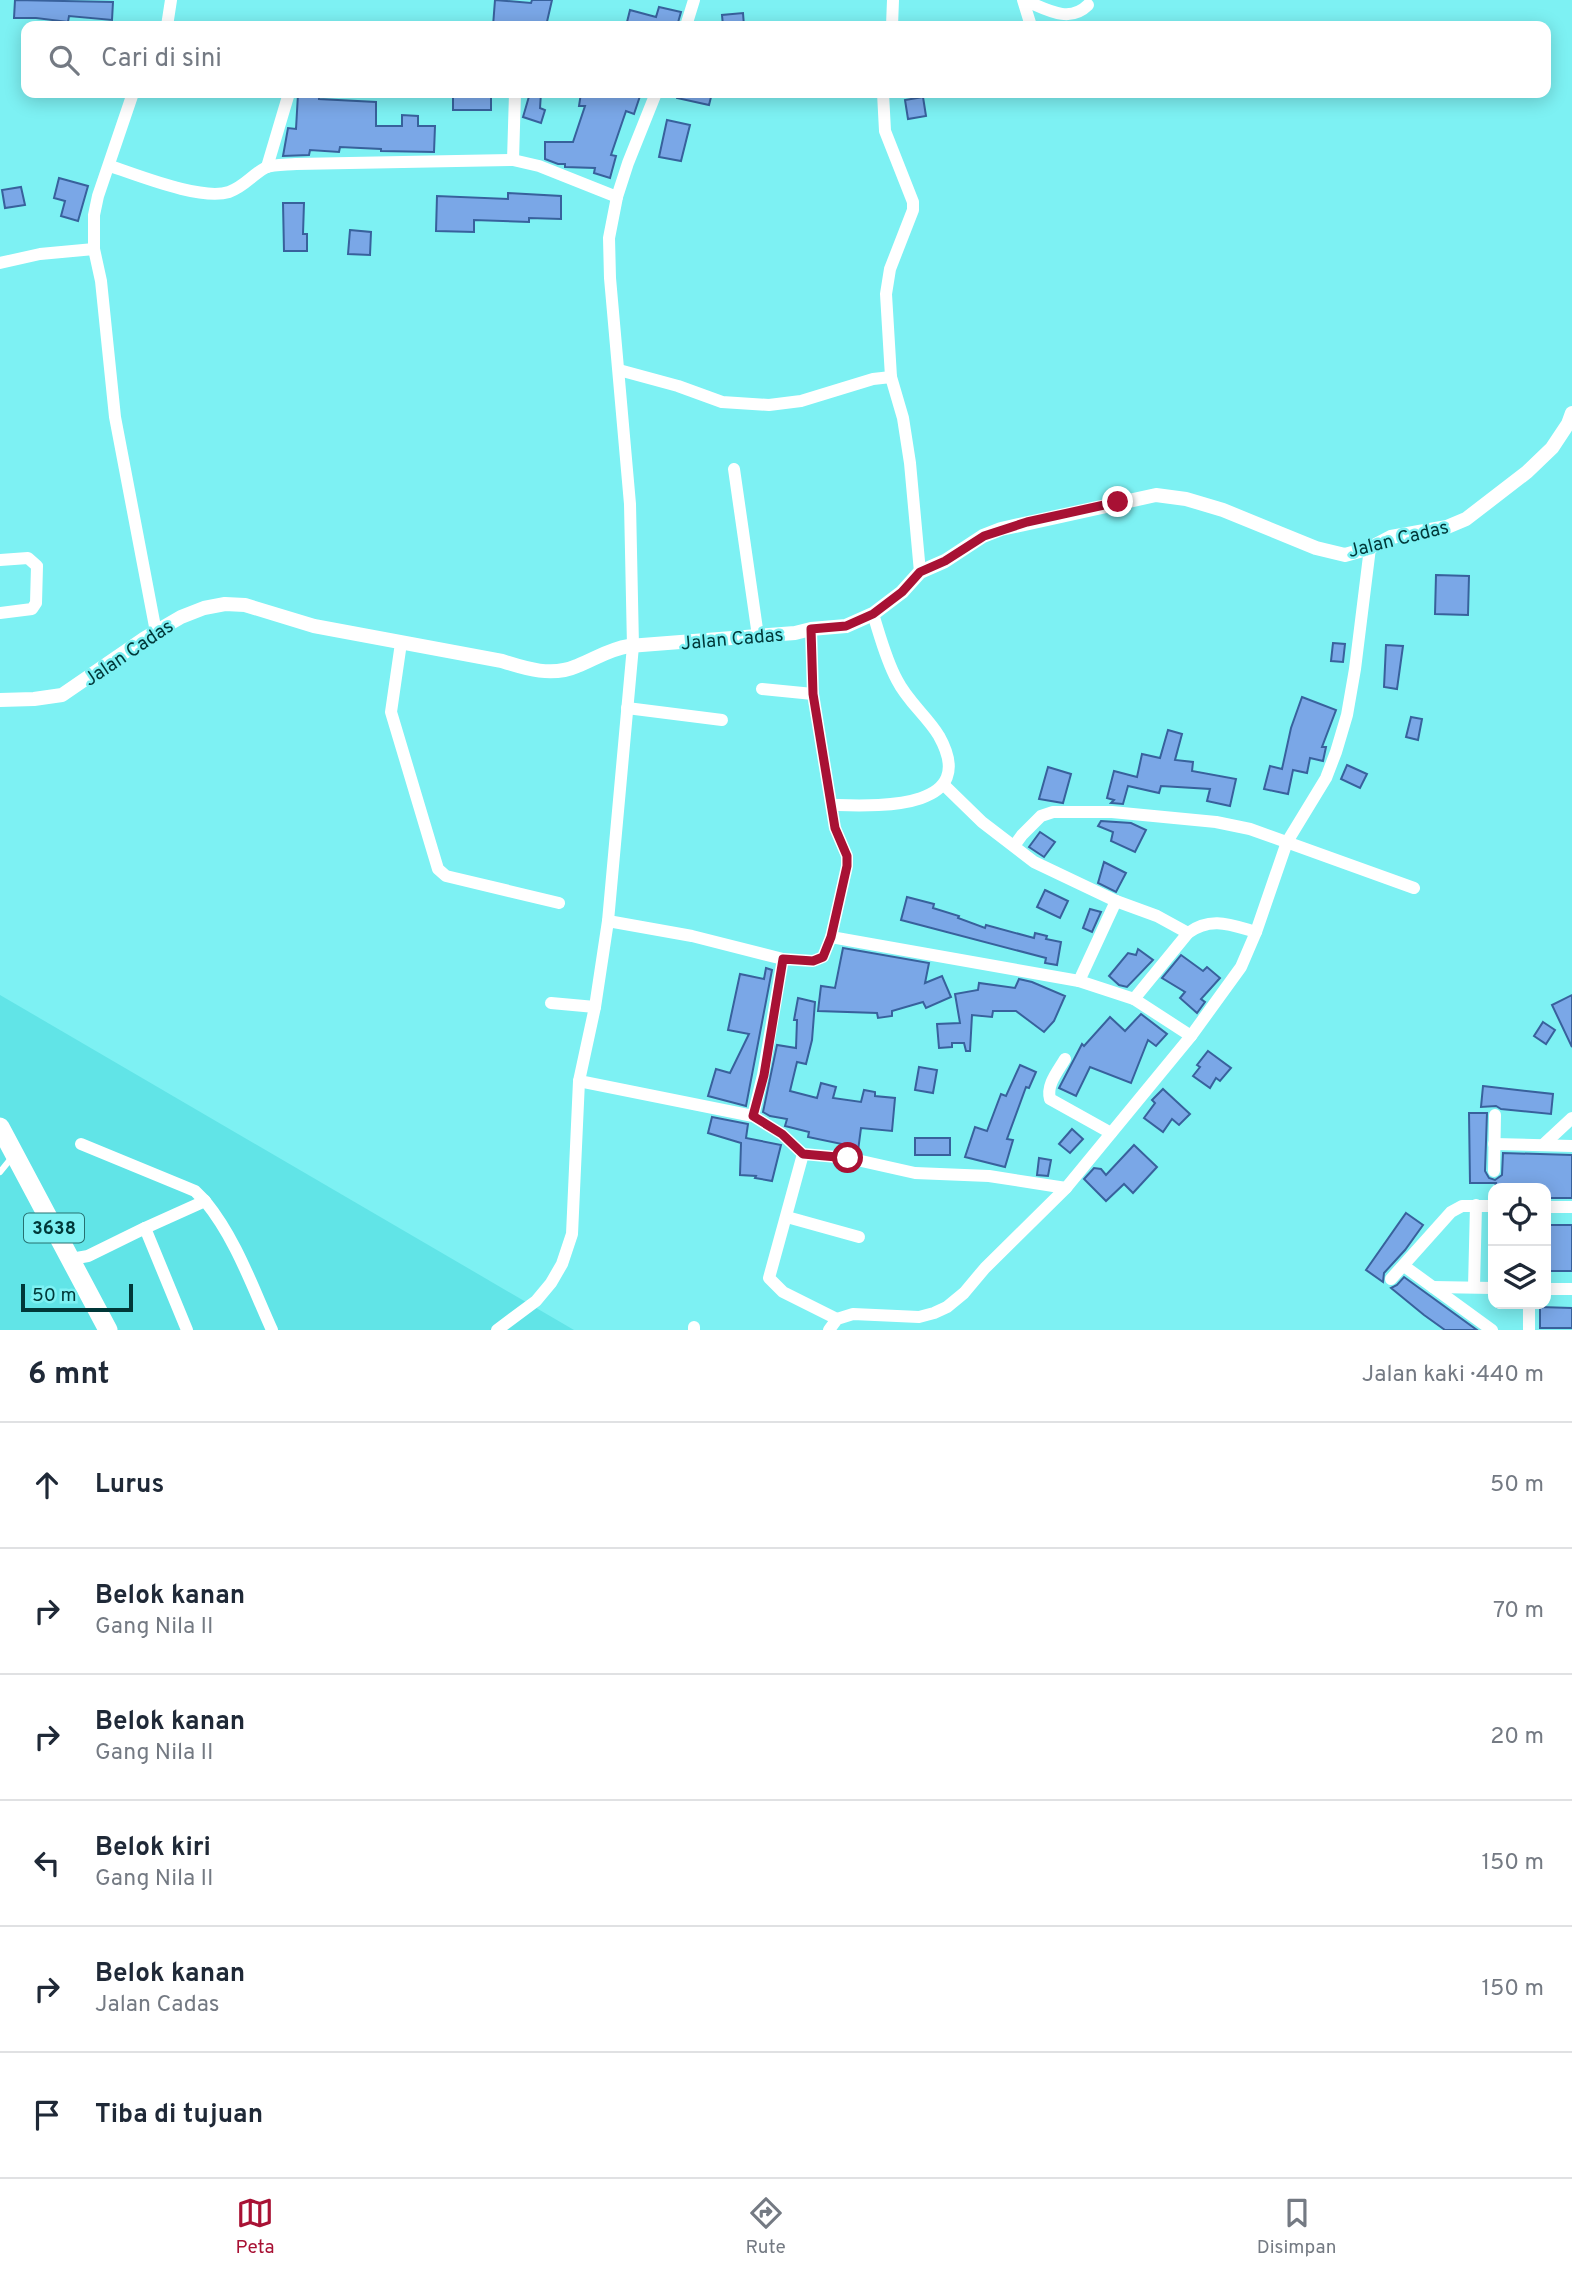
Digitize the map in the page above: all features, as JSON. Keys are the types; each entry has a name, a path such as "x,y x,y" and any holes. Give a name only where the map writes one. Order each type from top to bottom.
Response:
{"main road":[{"name":"3638","path":"0,1127 108,1330"}],"street":[{"path":"168,21 171,0"},
{"path":"688,21 694,0"},
{"path":"892,21 893,0"},
{"path":"1024,0 1062,15 1076,14 1088,5"},
{"path":"1024,0 1030,21"},
{"path":"131,98 98,196 94,215 94,249 101,281 115,417 156,632"},
{"path":"267,167 288,98"},
{"path":"513,160 515,98"},
{"path":"497,1330 536,1301 551,1283 562,1264 572,1234 579,1080 595,1007 608,921 633,646 630,504 610,278 609,238 617,197 654,98"},
{"path":"883,98 885,131 913,202 913,210 890,269 886,294 891,377 903,418 920,572"},
{"path":"110,166 207,194 227,193 242,187 267,167 296,164 513,160 539,166 617,197"},
{"path":"0,263 40,254 94,249"},
{"path":"619,370 678,386 722,402 769,405 801,401 873,379 891,377"},
{"name":"Jalan Cadas","path":"0,700 62,695 181,617 204,608 225,604 245,604 314,626 547,672 568,670 605,652 633,646 795,633 846,626 873,614 902,592 920,572 945,561 984,536 1001,529 1156,495 1186,499 1223,510 1316,548 1345,555 1370,548 1391,537 1435,530 1466,519 1527,472 1552,448 1568,424 1572,412"},
{"path":"734,469 758,636"},
{"path":"803,1154 770,1281 833,1325 861,1313 919,1317 947,1307 1066,1188 1191,1036 1241,967 1287,842 1326,778 1347,715 1370,548"},
{"path":"0,560 28,558 37,566 36,603 32,609 0,613"},
{"path":"833,805 878,806 921,799 936,794 944,786 948,766 943,744 897,681 873,614"},
{"path":"608,921 692,936 783,959 818,960 823,957 831,937 848,861 837,836 813,694 811,629"},
{"path":"401,643 391,712 438,869 446,876 559,903"},
{"path":"762,689 813,694"},
{"path":"627,708 722,720"},
{"path":"944,786 982,822 1034,862 1116,901 1157,916 1188,933"},
{"path":"1014,846 1041,816 1053,812 1112,812 1216,822 1250,829 1414,888"},
{"path":"1079,981 1116,901"},
{"path":"1134,999 1188,933 1202,924 1223,922 1256,932"},
{"path":"831,937 1079,981 1134,999 1191,1036"},
{"path":"753,1116 764,1075 783,959"},
{"path":"551,1003 595,1007"},
{"path":"1065,1059 1048,1092 1050,1099 1111,1133"},
{"path":"579,1080 753,1116 782,1134 803,1154 890,1165 915,1173 989,1176 1066,1188"},
{"path":"1494,1171 1495,1115"},
{"path":"1543,1145 1572,1118"},
{"path":"81,1144 195,1191 221,1221 272,1330"},
{"path":"1494,1144 1572,1146"},
{"path":"71,1259 88,1255 205,1201"},
{"path":"1474,1287 1476,1205"},
{"path":"1391,1279 1451,1212 1462,1206 1488,1206"},
{"path":"1551,1207 1572,1207"},
{"path":"787,1217 859,1237"},
{"path":"145,1228 187,1330"},
{"path":"1404,1266 1492,1330"},
{"path":"1433,1287 1488,1288"},
{"path":"1551,1289 1572,1289"},
{"path":"1529,1309 1529,1330"}],"lane":[{"path":"0,1172 14,1155"}],"shaded area":[{"path":"0,995 574,1330 0,1330"}],"building":[{"path":"15,0 113,2 112,20 69,16 68,21 14,18"},
{"path":"495,0 531,3 532,0 552,0 547,21 493,21"},
{"path":"659,7 681,12 678,21 627,21 630,10 656,17"},
{"path":"743,13 744,21 723,21 722,15"},
{"path":"298,98 376,102 376,126 402,126 402,115 418,116 418,126 435,126 434,152 340,147 339,152 310,150 309,155 283,156 288,128 296,129"},
{"path":"453,98 491,98 491,110 453,110"},
{"path":"529,98 541,98 540,108 545,110 541,123 523,117"},
{"path":"580,98 639,98 634,114 626,111 611,155 616,156 610,178 594,173 595,168 565,167 565,164 545,159 545,142 573,142 585,106 579,106"},
{"path":"677,98 711,98 709,105"},
{"path":"923,98 926,116 908,119 905,100"},
{"path":"667,120 690,125 681,161 659,157"},
{"path":"59,178 88,186 78,221 61,216 65,201 54,198"},
{"path":"21,187 25,205 5,208 2,190"},
{"path":"508,193 561,196 561,219 529,218 529,222 474,220 474,232 436,231 437,196 508,199"},
{"path":"283,203 304,203 303,234 307,234 307,251 284,251"},
{"path":"350,230 371,232 370,255 348,254"},
{"path":"1436,575 1469,576 1468,615 1435,614"},
{"path":"1333,643 1345,644 1343,662 1331,661"},
{"path":"1386,645 1403,646 1397,689 1384,687"},
{"path":"1302,697 1336,710 1322,747 1326,747 1323,761 1310,758 1307,773 1293,770 1288,794 1264,789 1270,766 1282,769 1291,728"},
{"path":"1411,717 1422,719 1418,740 1406,737"},
{"path":"1168,730 1182,734 1175,760 1193,762 1192,771 1236,779 1230,806 1207,801 1210,789 1161,786 1159,793 1128,786 1123,804 1111,803 1114,800 1107,798 1114,771 1137,777 1142,754 1160,758"},
{"path":"1347,765 1367,774 1360,788 1341,779"},
{"path":"1048,767 1071,774 1063,803 1039,799"},
{"path":"1101,821 1131,823 1146,830 1135,852 1111,841 1113,832 1098,826"},
{"path":"1040,832 1055,842 1044,857 1029,847"},
{"path":"1104,862 1126,873 1116,892 1098,883"},
{"path":"1045,890 1068,901 1060,918 1037,907"},
{"path":"907,897 934,904 933,908 985,928 986,925 1034,938 1035,933 1061,942 1057,965 1045,963 1046,958 901,920"},
{"path":"1090,909 1101,912 1092,932 1083,928"},
{"path":"843,948 929,963 925,983 942,976 951,997 926,1008 923,1002 892,1011 892,1016 878,1018 877,1013 818,1011 821,986 835,988"},
{"path":"1138,949 1153,960 1127,987 1119,985 1109,976 1128,953 1136,955"},
{"path":"1181,955 1203,971 1207,967 1220,978 1201,999 1205,1002 1197,1013 1180,998 1185,992 1162,978"},
{"path":"766,968 772,970 746,1106 708,1096 716,1069 730,1073 749,1034 728,1030 740,974 764,979"},
{"path":"1019,979 1065,996 1054,1021 1044,1032 1016,1011 993,1011 992,1017 972,1015 970,1051 966,1051 964,1043 952,1043 952,1047 939,1048 937,1024 960,1023 955,994 978,990 979,983 1015,988"},
{"path":"1572,995 1572,1047 1552,1005"},
{"path":"798,998 815,1002 812,1040 806,1064 797,1062 790,1091 817,1098 821,1083 836,1087 833,1098 861,1102 864,1090 875,1092 875,1096 895,1098 892,1131 861,1128 858,1151 842,1149 842,1144 808,1137 809,1132 785,1126 787,1119 763,1112 777,1045 796,1048 797,1020 794,1020"},
{"path":"1141,1014 1167,1034 1156,1046 1148,1040 1131,1083 1090,1067 1076,1096 1059,1088 1082,1044 1084,1046 1110,1017 1125,1031"},
{"path":"1543,1022 1555,1030 1546,1044 1534,1036"},
{"path":"1208,1051 1231,1068 1220,1081 1216,1078 1210,1088 1193,1076 1200,1067 1197,1065"},
{"path":"1020,1065 1036,1072 1029,1088 1026,1087 1007,1139 1013,1140 1005,1167 965,1157 975,1127 987,1131 1001,1094 1006,1096"},
{"path":"919,1067 937,1070 933,1093 915,1090"},
{"path":"1483,1086 1553,1094 1551,1114 1501,1109 1496,1106 1481,1107"},
{"path":"1163,1089 1190,1114 1179,1125 1172,1119 1163,1132 1144,1118 1155,1103 1152,1100"},
{"path":"1469,1113 1487,1113 1485,1171 1489,1178 1495,1180 1502,1175 1503,1153 1572,1155 1572,1198 1551,1198 1551,1183 1470,1183"},
{"path":"712,1117 748,1124 746,1138 781,1145 772,1181 740,1175 741,1143 708,1133"},
{"path":"1072,1129 1083,1139 1070,1153 1059,1144"},
{"path":"915,1138 950,1138 950,1155 915,1155"},
{"path":"1134,1145 1157,1167 1133,1193 1124,1184 1106,1201 1084,1179 1094,1168 1101,1169 1106,1175"},
{"path":"1039,1158 1051,1160 1048,1176 1037,1175"},
{"path":"1406,1213 1423,1225 1384,1273 1383,1282 1366,1270"},
{"path":"1551,1225 1572,1225 1572,1271 1551,1271"},
{"path":"1404,1277 1477,1330 1445,1330 1424,1315 1391,1288"},
{"path":"1572,1308 1572,1328 1540,1328 1540,1309"}],"route":[{"path":"848,1158 803,1154 782,1134 753,1116 764,1075 783,959 813,961 823,957 831,937 848,861 837,836 826,776 813,694 811,629 846,626 873,614 902,592 920,572 945,561 984,536 1027,522 1118,502"}]}
